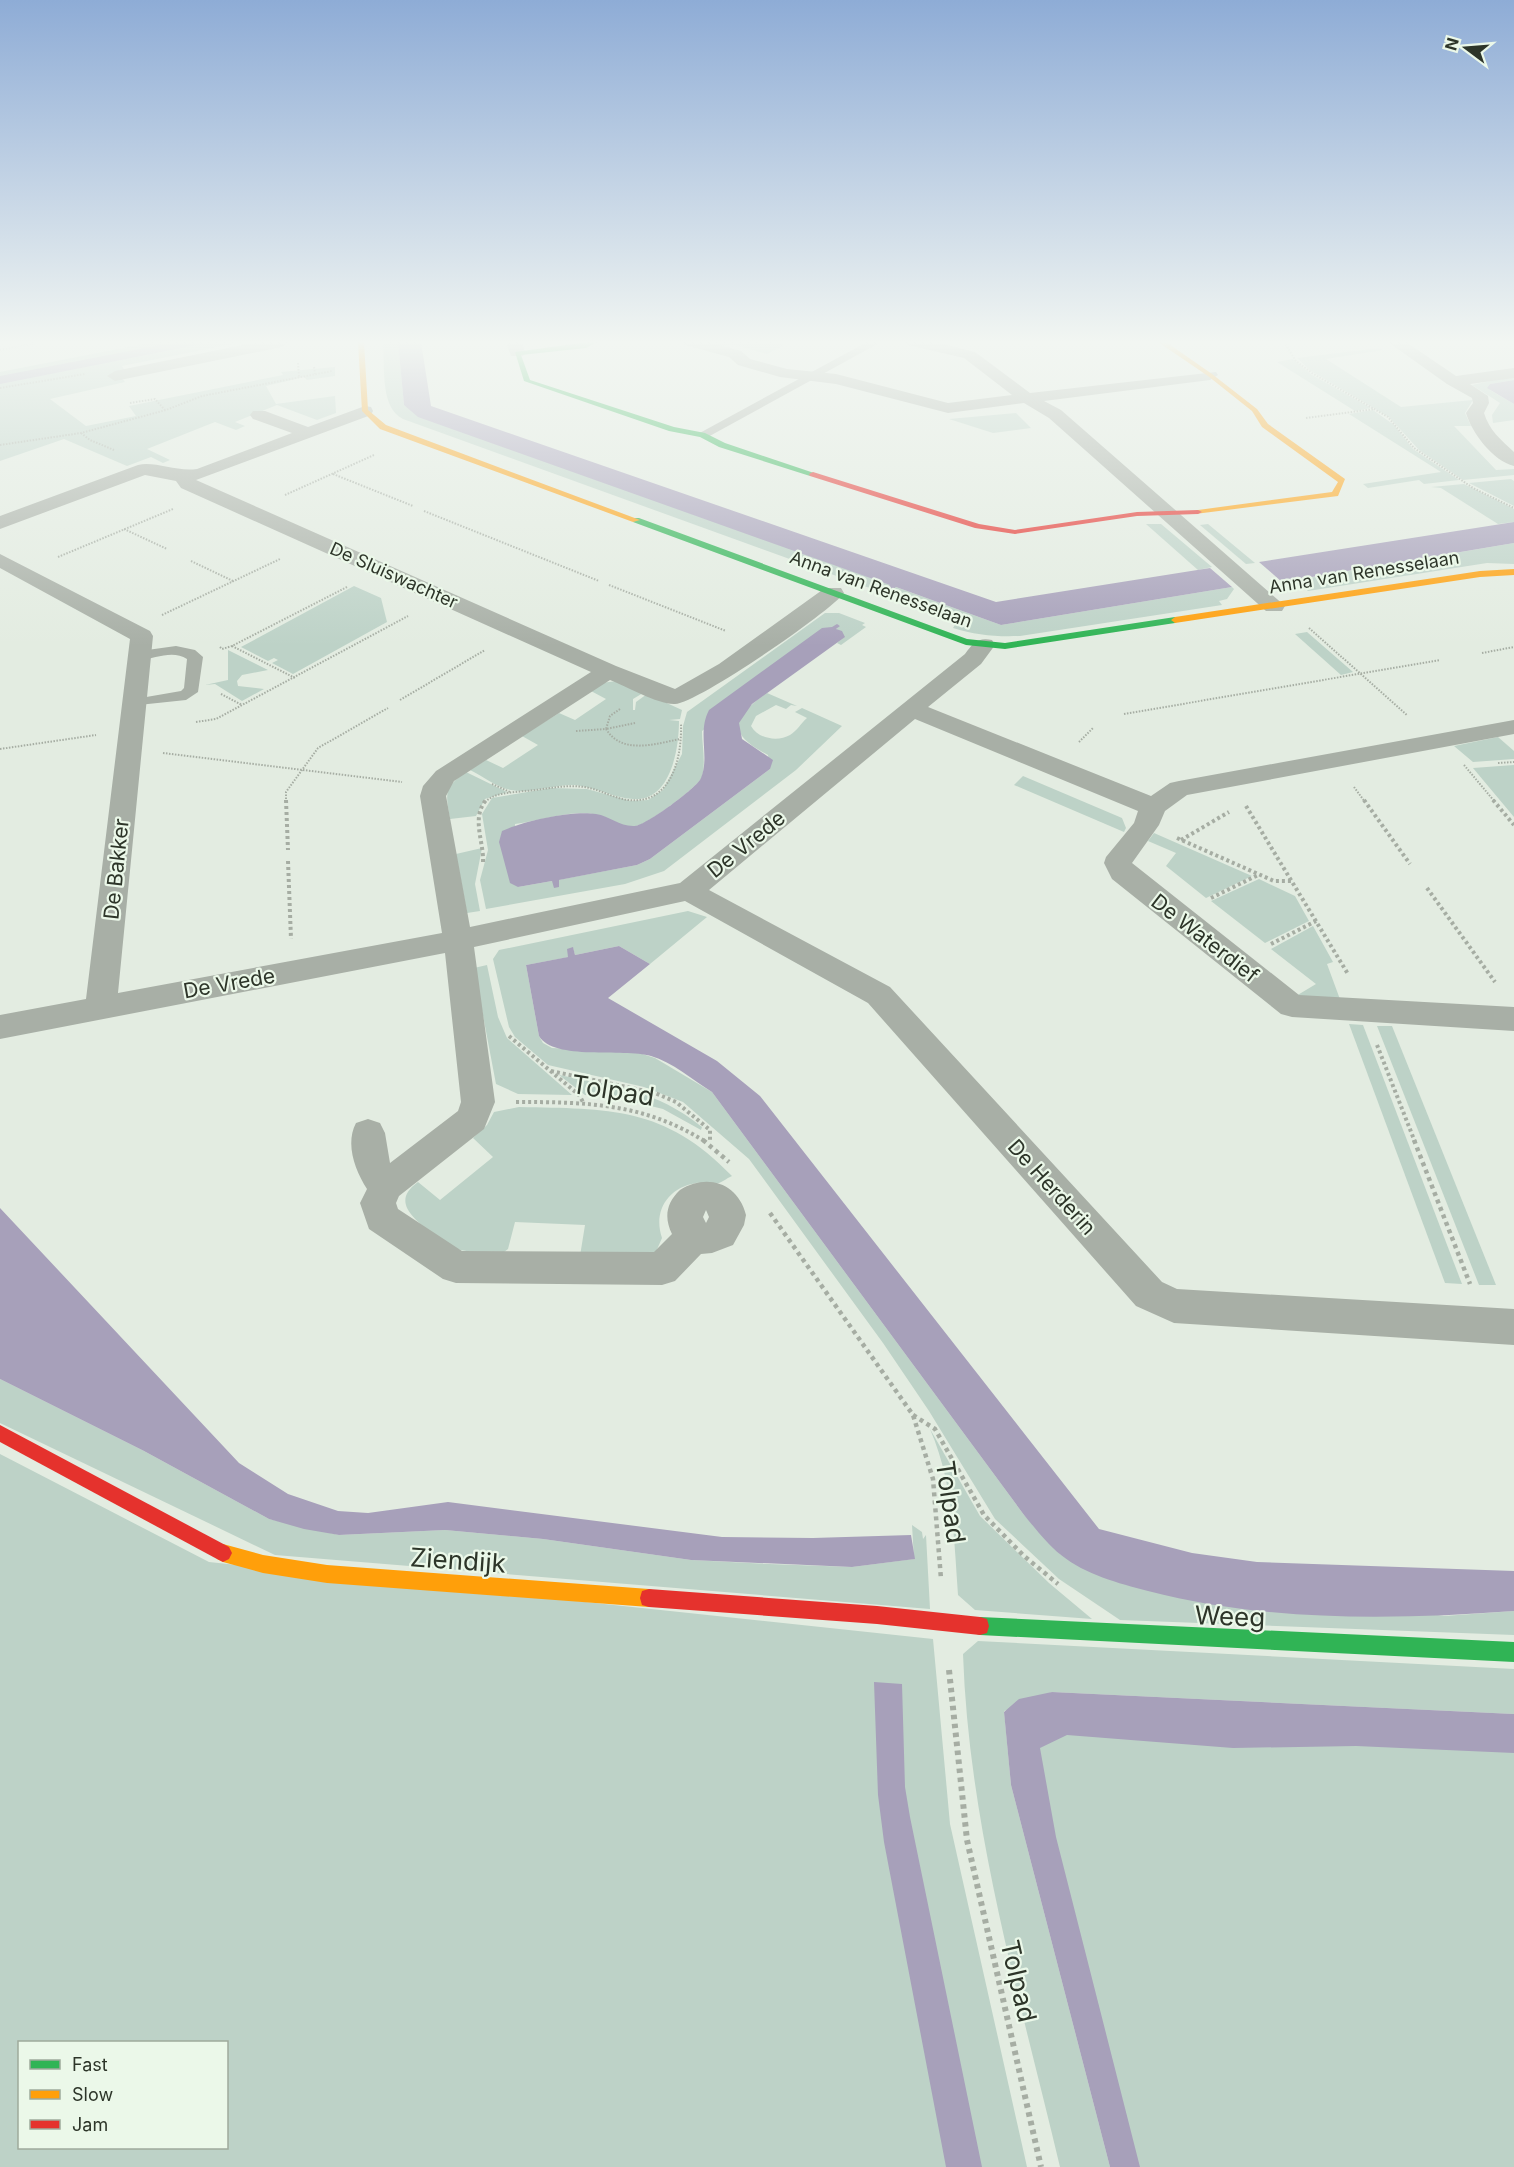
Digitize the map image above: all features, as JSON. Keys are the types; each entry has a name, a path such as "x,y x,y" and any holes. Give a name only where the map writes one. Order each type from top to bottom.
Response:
{"street":[{"path":"0,523 144,469 182,477 201,474 278,443"},
{"name":"Anna van Renesselaan","path":"427,443 950,636 984,645 1005,646 1480,574 1514,572"},
{"path":"718,443 987,528 1015,532 1137,514 1205,512 1335,494 1342,481 1291,443"},
{"path":"1088,443 1172,514 1274,606"},
{"path":"1494,443 1514,461"},
{"name":"De Sluiswachter","path":"182,477 188,484 608,671 653,690 681,697"},
{"path":"0,560 133,631"},
{"path":"681,697 833,593"},
{"name":"De Bakker","path":"101,1006 142,636 133,631"},
{"name":"De Vrede","path":"0,1027 458,940 689,891 973,658 984,645"},
{"path":"608,671 445,776 436,786 433,796 458,940 478,1102 472,1119 386,1186 378,1203 382,1218 456,1267 662,1269 695,1236"},
{"path":"911,708 1150,816"},
{"name":"De Waterdief","path":"1514,727 1179,789 1150,816 1118,863 1122,872 1292,1006 1514,1019"},
{"name":"De Herderin","path":"689,891 879,995 1149,1294 1174,1306 1514,1327"},
{"path":"368,1133 374,1174 386,1186"},
{"name":"Ziendijk","path":"0,1433 228,1555 263,1564 327,1574 877,1614 944,1624"},
{"name":"Weeg","path":"944,1624 1118,1635 1514,1652"}],"lane":[{"path":"135,703 186,695 192,689 195,657 189,651 177,650 140,656"}],"path":[{"path":"249,511 401,443"},
{"path":"1410,443 1473,488 1514,508"},
{"path":"332,474 413,506"},
{"path":"22,572 210,494"},
{"path":"424,511 599,581"},
{"path":"124,529 167,549"},
{"path":"133,631 318,541"},
{"path":"191,561 233,581"},
{"path":"189,651 214,644 222,649 232,646 382,569"},
{"path":"609,585 759,645"},
{"path":"195,722 216,719 418,611 430,615 454,601"},
{"path":"400,700 519,630"},
{"path":"1312,631 1440,742 1514,825"},
{"path":"232,646 295,678"},
{"path":"1482,653 1514,647"},
{"path":"1124,714 1440,660"},
{"path":"481,868 485,849 479,822 480,808 486,800 496,795 553,786 583,787 628,800 641,800 660,791 680,755 681,721 685,711 681,697"},
{"path":"288,850 286,792 318,748 388,708"},
{"path":"535,718 567,730 582,732 606,729 608,736 616,741 633,745 681,739"},
{"path":"0,749 131,731"},
{"path":"129,759 164,753 436,786"},
{"path":"1330,762 1352,783 1410,864"},
{"path":"1224,781 1247,807 1353,981 1471,1285 1476,1325"},
{"path":"1239,809 1247,807"},
{"path":"1181,840 1231,811"},
{"path":"1150,816 1181,840 1274,881 1292,881"},
{"path":"288,861 292,971"},
{"path":"1176,916 1259,875"},
{"path":"1427,888 1498,986"},
{"path":"1236,963 1316,921"},
{"path":"505,1027 508,1035 579,1095 584,1103"},
{"path":"548,1071 640,1088 676,1102 710,1130 710,1142"},
{"name":"Tolpad","path":"478,1102 549,1100 623,1106 656,1114 710,1142 731,1164"},
{"name":"Tolpad","path":"767,1209 913,1415 933,1479 944,1624 966,1840 1041,2167"},
{"path":"913,1415 935,1430 984,1515 1024,1556 1066,1591"}],"green space":[{"path":"0,443 52,443 0,461"},
{"path":"74,443 162,443 147,449 170,460 163,463 151,457 127,466"},
{"path":"470,443 507,443 891,585 887,589 890,591 896,587 1001,625 1232,587 1234,589 1227,599 1219,601 1222,605 1020,636 986,635 953,628 958,620"},
{"path":"1395,443 1408,443 1413,449 1459,480 1424,484 1419,480 1368,488 1363,484 1441,472"},
{"path":"1413,443 1470,443 1496,470 1514,469 1514,475 1463,480 1419,450"},
{"path":"1511,479 1514,481 1514,506 1469,483"},
{"path":"1464,484 1514,509 1514,522 1498,524 1441,488 1431,487"},
{"path":"1146,524 1161,524 1212,567 1198,570"},
{"path":"1208,524 1255,563 1246,564 1200,525"},
{"path":"1514,543 1514,564 1487,563 1308,591 1303,587 1273,584"},
{"path":"354,586 381,598 387,622 293,674 272,663 278,660 274,658 268,661 241,647"},
{"path":"825,613 839,613 865,623 862,625 866,627 841,645 837,643 844,637 836,629 840,625 702,731 704,760 702,777 683,796 661,812 636,826 623,825 598,815 584,813 515,824 518,887 552,881 559,887 558,880 637,865 650,859 770,769 768,755 745,740 740,733 739,726 746,710 767,693 797,706 791,705 786,709 776,705 756,716 751,726 758,734 774,739 792,733 807,718 795,712 802,708 842,726 796,770 664,871 625,884 486,909 480,880 488,850 482,814 492,798 551,788 587,789 631,801 648,800 663,790 682,754 683,726 687,712"},
{"path":"1307,632 1353,672 1341,675 1295,634"},
{"path":"228,650 268,670 242,675 237,681 238,686 264,689 242,701 215,684 205,685 228,680"},
{"path":"617,681 643,693 633,699 633,710 635,710 636,702 647,694 682,710 680,719 669,720 679,721 677,745 670,771 656,792 646,798 633,799 575,785 519,791 506,789 470,770 486,760 503,768 538,745 522,736 559,713 575,720 606,699 591,691 601,683"},
{"path":"1498,737 1514,751 1514,759 1473,762 1454,746"},
{"path":"1514,765 1514,817 1473,768"},
{"path":"466,772 507,792 485,799 476,816 450,819 448,792 453,782"},
{"path":"1023,776 1122,818 1126,828 1124,832 1014,785"},
{"path":"1154,833 1252,876 1206,898 1166,866 1176,853 1148,841"},
{"path":"482,848 475,884 480,911 467,913 456,854"},
{"path":"1259,879 1295,896 1309,921 1265,943 1211,901"},
{"path":"688,911 707,917 650,964 619,946 575,955 573,948 569,957 526,965 539,1036 543,1043 552,1048 636,1052 655,1058 712,1092 1024,1515 1061,1555 1444,1616 1514,1611 1514,1635 1120,1620 1059,1579 995,1519 929,1411 883,1343 749,1159 683,1102 644,1087 548,1065 515,1037 509,1027 493,959 499,950"},
{"path":"1313,926 1333,962 1327,964 1341,1002 1296,996 1316,984 1271,949"},
{"path":"487,965 498,1017 507,1038 572,1095 518,1094 496,1084 474,968"},
{"path":"1349,1024 1363,1025 1462,1284 1445,1283"},
{"path":"1377,1026 1392,1026 1496,1285 1479,1285"},
{"path":"559,1075 634,1091 651,1097 685,1115 702,1127 701,1130 663,1109 618,1098 585,1095"},
{"path":"519,1107 608,1111 659,1124 683,1136 707,1153 732,1176 717,1184 698,1183 686,1186 670,1196 661,1210 659,1219 662,1238 655,1254 580,1256 585,1225 515,1222 508,1249 504,1252 469,1251 446,1245 412,1215 405,1202 406,1196 418,1182 440,1200 493,1157 473,1138 487,1125 494,1112"},
{"path":"0,1379 144,1451 269,1519 339,1535 445,1530 543,1539 691,1560 852,1567 914,1559 912,1525 922,1532 923,1539 926,1535 930,1609 275,1555 0,1423"},
{"path":"930,1429 980,1516 1049,1583 1092,1619 975,1610 958,1595 948,1490 944,1469"},
{"path":"0,1454 209,1562 933,1639 950,1824 1027,2167 0,2167"},
{"path":"978,1641 1514,1669 1514,1714 1052,1692 1004,1711 1011,1785 1110,2167 1060,2167 1013,1977 975,1784 967,1719 963,1654"},
{"path":"1021,1724 1514,1740 1514,2167 1123,2167"}],"shaded area":[{"path":"491,443 538,443 996,602 1210,568 1232,587 1001,625 896,587 891,591 886,589 890,585"},
{"path":"1514,522 1514,543 1282,582 1259,562"},
{"path":"837,624 840,626 836,629 842,631 845,637 752,704 739,723 742,739 773,760 770,769 650,859 637,865 559,880 559,887 554,888 552,881 518,887 510,883 499,842 502,831 535,820 586,813 601,815 635,826 660,813 701,778 704,761 704,727 709,710 822,628"},
{"path":"619,946 650,964 608,998 717,1061 760,1096 1099,1529 1192,1553 1257,1562 1514,1571 1514,1611 1376,1617 1284,1613 1238,1608 1193,1601 1125,1585 1081,1568 1061,1555 1024,1515 712,1092 675,1067 651,1056 559,1049 547,1044 539,1036 526,965 568,957 567,949 573,947 575,955"},
{"path":"0,1208 239,1463 288,1494 338,1511 368,1513 448,1502 722,1537 813,1538 911,1535 915,1559 852,1567 691,1560 543,1539 445,1530 339,1535 304,1529 269,1519 144,1451 0,1379"},
{"path":"874,1682 902,1684 905,1787 982,2167 946,2167 884,1842 878,1795"},
{"path":"1052,1692 1514,1714 1514,1753 1356,1746 1233,1748 1067,1735 1040,1748 1056,1837 1140,2167 1110,2167 1011,1785 1004,1712 1019,1699"}],"traffic: fast":[{"path":"718,443 813,474"},
{"path":"636,520 966,642 1005,646 1175,620"},
{"path":"980,1626 1514,1652"}],"traffic: slow":[{"path":"427,443 636,520"},
{"path":"1198,512 1335,494 1342,481 1290,443"},
{"path":"1175,620 1480,574 1514,572"},
{"path":"223,1553 263,1564 327,1574 649,1598"}],"traffic: jam":[{"path":"813,474 978,526 1015,532 1137,514 1198,512"},
{"path":"0,1433 223,1553"},
{"path":"649,1598 877,1615 980,1626"}]}
